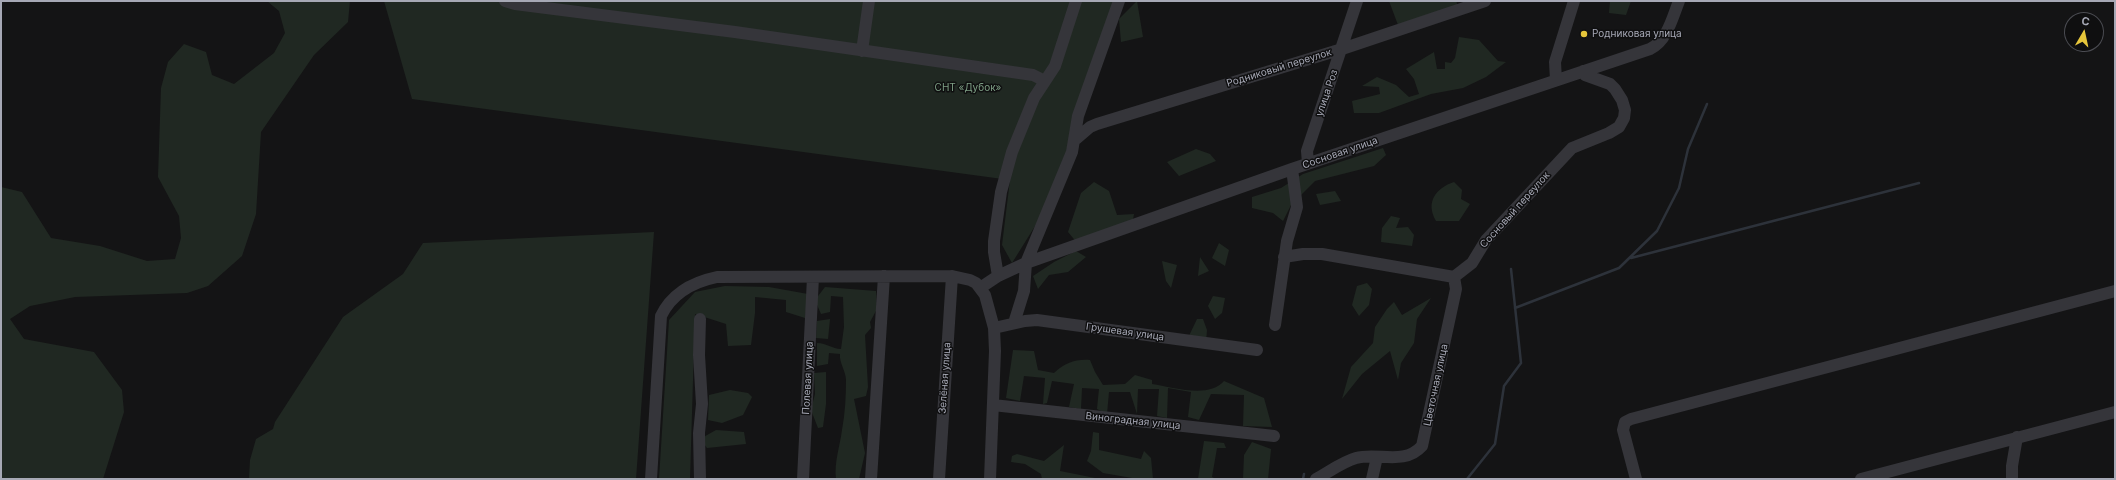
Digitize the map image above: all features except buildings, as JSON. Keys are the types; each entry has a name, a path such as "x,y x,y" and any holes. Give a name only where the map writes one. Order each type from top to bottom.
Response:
{"street":[{"path":"505,1 515,4 735,32 1033,75 1045,81"},
{"path":"862,51 869,1"},
{"path":"1066,1 1073,15"},
{"path":"998,276 994,252 994,241 1006,172 1024,118 1045,81 1056,66 1073,15 1076,1"},
{"path":"1014,323 1024,291 1026,263 1072,152 1076,140 1078,116 1119,1"},
{"name":"улица Роз","path":"1308,163 1307,152 1357,1"},
{"name":"Родниковый переулок","path":"1076,140 1090,127 1098,124 1342,49 1484,1"},
{"path":"1556,80 1555,62 1574,1"},
{"name":"Сосновая улица","path":"980,288 998,276 1026,263 1308,163 1659,45 1665,36 1679,1"},
{"name":"Сосновый переулок","path":"1454,277 1472,263 1486,240 1568,152 1578,145 1609,133 1619,127 1624,118 1625,110 1622,100 1615,89 1610,84 1585,75 1583,71"},
{"path":"1275,325 1284,257 1289,231 1296,207 1292,169"},
{"path":"1284,257 1322,254 1454,277"},
{"path":"871,479 884,276"},
{"path":"651,479 662,316 667,305 686,288 706,279 717,277 884,276 952,276 970,280 980,288 985,295 994,328 995,351 990,479"},
{"name":"Зелёная улица","path":"939,479 952,276"},
{"name":"Полевая улица","path":"803,479 813,277"},
{"name":"Цветочная улица","path":"1316,479 1356,458 1404,456 1417,451 1422,446 1456,289 1454,277"},
{"path":"1636,479 1623,430 1625,422 1630,418 2115,291"},
{"path":"700,319 699,355 702,404 699,433 700,479"},
{"name":"Грушевая улица","path":"994,328 1014,323 1037,320 1257,350"},
{"name":"Виноградная улица","path":"993,405 1274,436"},
{"path":"1861,479 2115,412"},
{"path":"2012,479 2012,466 2017,437"},
{"path":"1372,479 1377,457"}],"green space":[{"path":"267,1 350,1 348,22 314,55 261,132 256,214 242,256 208,286 187,293 75,297 30,306 10,319 24,339 94,352 122,390 124,412 103,479 1,479 1,187 22,192 51,238 100,246 147,261 175,259 181,238 179,216 158,177 161,88 168,62 184,44 206,52 212,75 234,84 274,53 285,33 279,11"},
{"name":"СНТ «Дубок»","path":"384,1 1114,1 1065,178 1012,263 1002,245 1010,180 412,99"},
{"path":"1137,1 1143,37 1121,42 1119,19"},
{"path":"1389,1 1456,1 1458,6 1398,25"},
{"path":"1610,1 1631,1 1626,15 1609,13"},
{"path":"1459,37 1479,40 1498,61 1506,62 1486,77 1463,88 1431,94 1379,113 1354,113 1352,101 1380,94 1379,87 1362,86 1377,77 1396,85 1409,97 1419,94 1414,79 1406,69 1434,52 1437,69 1445,69 1445,62 1451,63 1455,58"},
{"path":"1383,148 1386,155 1374,166 1315,181 1291,205 1283,221 1273,213 1252,208 1252,197 1281,188 1303,174"},
{"path":"1196,149 1210,154 1216,161 1179,176 1167,162"},
{"path":"1094,182 1109,191 1117,215 1134,214 1132,225 1078,244 1068,232 1081,193"},
{"path":"1454,182 1462,190 1461,199 1470,204 1459,221 1436,221 1432,208 1434,197 1442,188"},
{"path":"1335,191 1341,201 1320,205 1316,194"},
{"path":"1391,216 1400,218 1396,228 1408,227 1414,235 1412,246 1381,242 1382,228"},
{"path":"654,232 636,479 249,479 250,460 256,439 273,429 275,422 343,317 403,274 423,243"},
{"path":"1219,243 1229,250 1225,266 1212,258"},
{"path":"1076,251 1086,257 1068,272 1049,275 1038,289 1033,276 1054,262"},
{"path":"1200,257 1209,271 1198,276"},
{"path":"1162,261 1177,265 1171,288 1166,281"},
{"path":"1367,283 1372,289 1369,305 1359,316 1352,305 1357,286"},
{"path":"725,286 769,287 808,294 805,318 786,312 786,300 755,297 755,313 751,345 728,346 726,324 695,314 690,479 659,479 669,320 695,292"},
{"path":"825,287 876,291 877,309 870,322 871,328 865,335 868,387 866,396 854,399 865,453 859,479 836,479 836,460 845,412 846,377 840,354 829,353 828,364 817,366 817,343 841,349 844,327 843,297 831,296 830,312 821,314 815,300"},
{"path":"1213,296 1225,298 1222,313 1215,319 1208,306"},
{"path":"1431,298 1417,319 1414,343 1401,363 1398,380 1390,351 1362,374 1342,399 1351,367 1373,343 1375,327 1387,309 1394,302 1402,315"},
{"path":"830,319 828,339 816,338 817,321"},
{"path":"1197,319 1203,319 1207,330 1206,343 1187,340"},
{"path":"1013,350 1034,351 1038,370 1054,373 1070,362 1090,360 1103,385 1125,384 1135,375 1152,380 1152,384 1200,391 1217,386 1224,381 1264,398 1272,427 1243,426 1244,395 1211,394 1199,420 1188,417 1191,392 1168,388 1167,418 1157,416 1159,389 1138,389 1137,414 1130,392 1109,392 1107,414 1097,409 1099,389 1082,388 1081,409 1069,407 1074,384 1052,381 1047,403 1043,404 1045,378 1024,376 1020,401 1006,398"},
{"path":"826,372 826,404 823,427 818,428 811,410 815,394 814,373"},
{"path":"730,390 748,393 752,397 743,415 722,423 708,420 709,395"},
{"path":"716,430 744,432 746,444 707,448 700,439"},
{"path":"1093,432 1099,433 1099,450 1141,459 1144,451 1151,458 1153,479 1138,479 1103,473 1087,461 1091,451"},
{"path":"1204,441 1224,443 1226,448 1217,448 1212,477 1216,479 1198,479"},
{"path":"1252,442 1271,449 1268,479 1243,479 1244,455"},
{"path":"1064,445 1060,471 1100,479 1042,479 1041,474 1025,464 1011,462 1012,456 1017,454 1044,461"}],"waterway":[{"path":"1515,308 1619,268 1657,231 1679,188 1688,149 1707,104"},
{"path":"1631,258 1919,183"},
{"path":"1467,479 1495,444 1504,386 1521,363 1511,269"},
{"path":"1303,479 1304,474"}],"place":[{"name":"Родниковая улица","path":"1584,34"}]}
